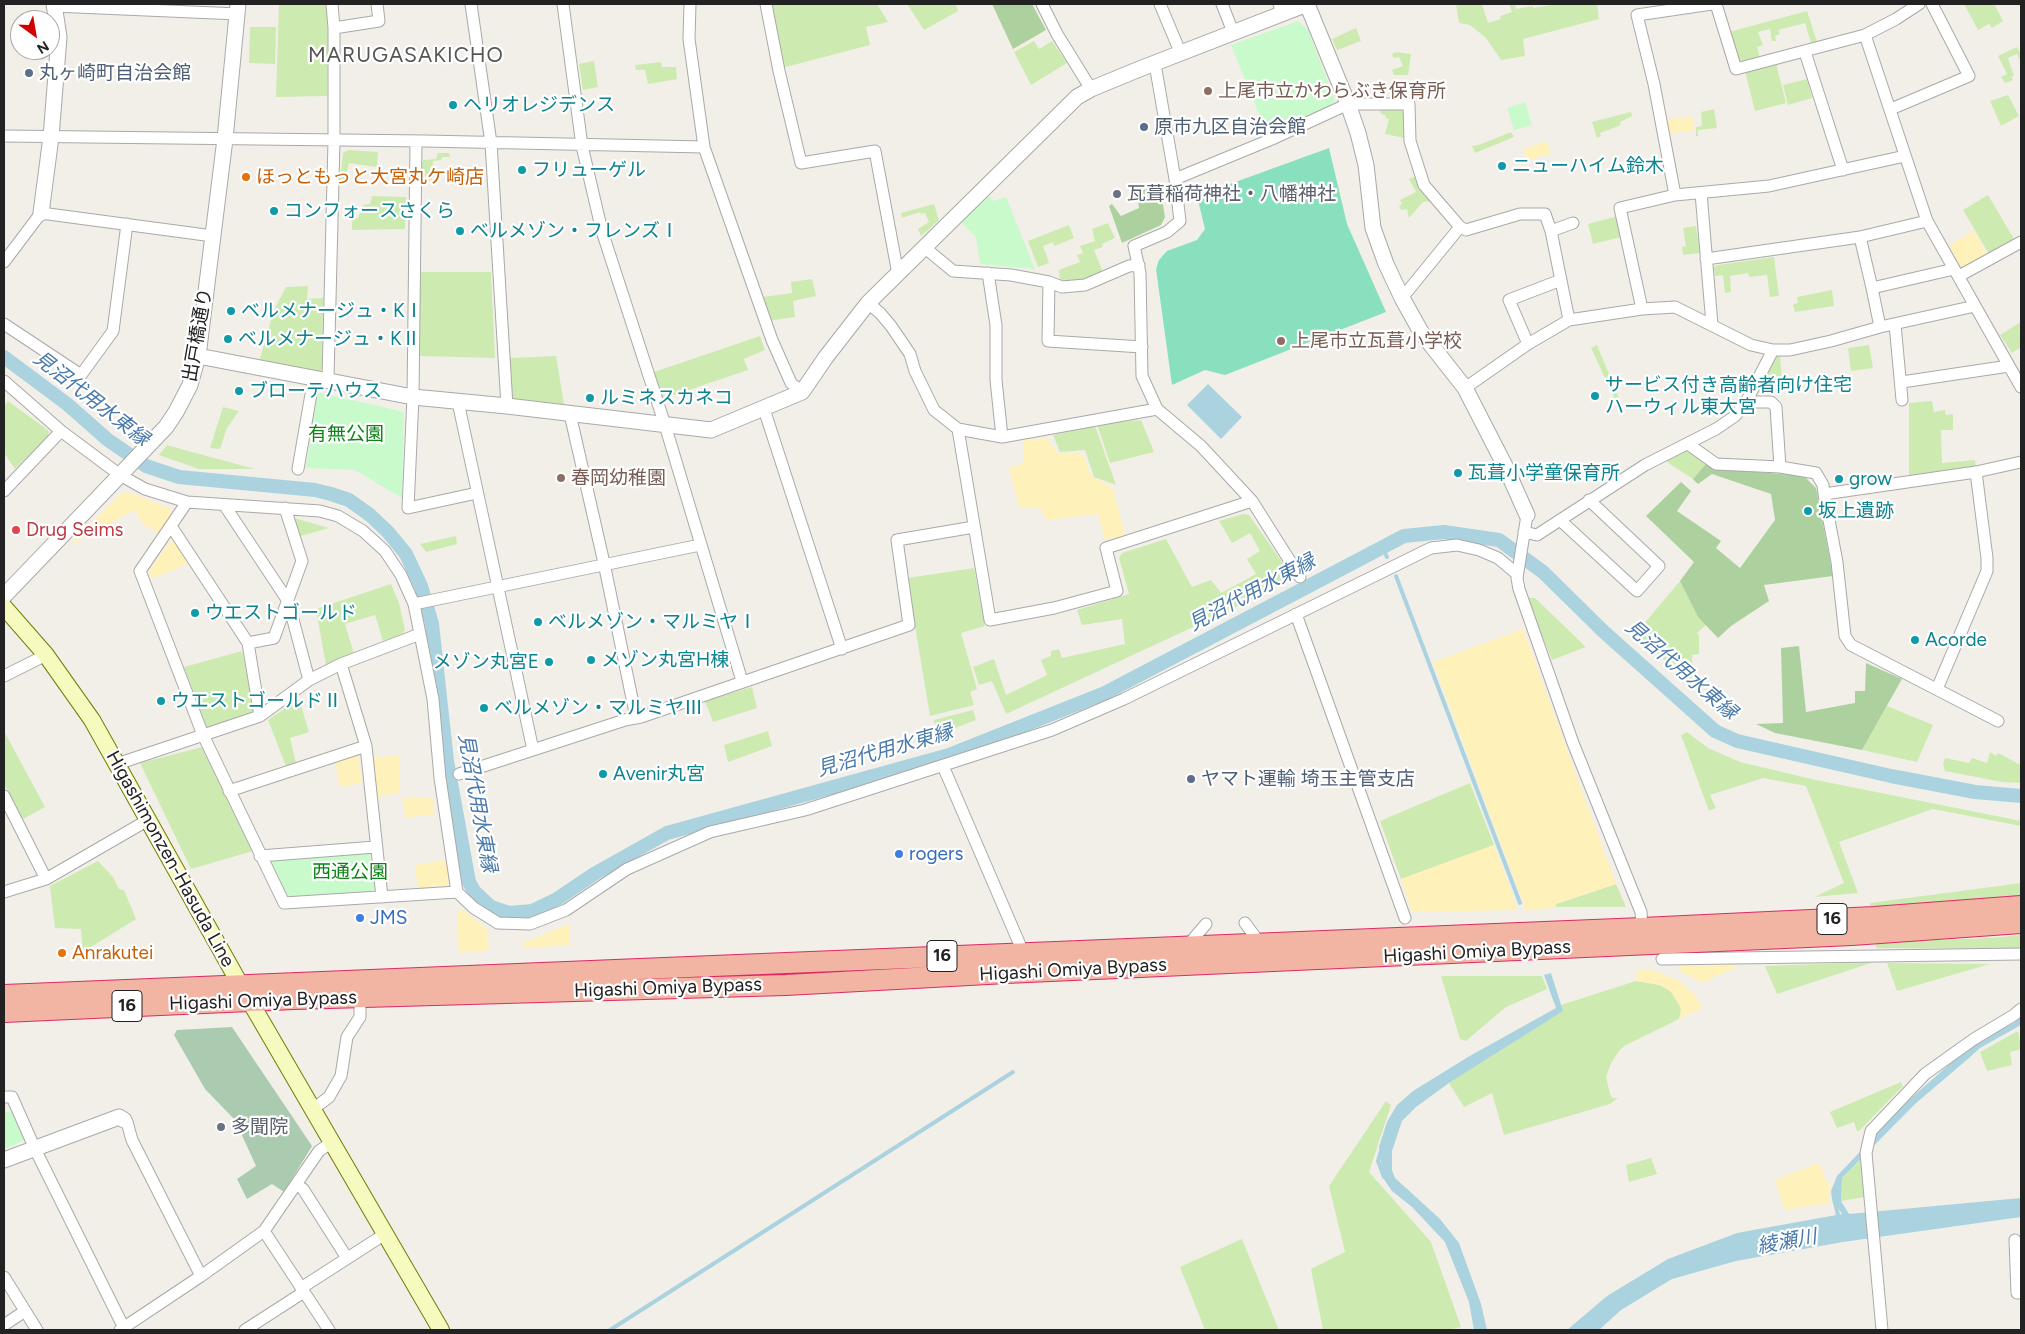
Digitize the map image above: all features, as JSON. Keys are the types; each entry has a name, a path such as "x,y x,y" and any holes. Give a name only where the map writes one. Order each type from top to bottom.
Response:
{"highway":[{"name":"Higashi Omiya Bypass","path":"4,1012 246,994 1023,952 1642,928 1874,917 2021,906"},
{"name":"Higashi Omiya Bypass","path":"4,995 246,994 294,999 786,985 1006,973 1852,935 2021,923"}],"main road":[{"name":"Higashimonzen-Hasuda Line","path":"4,607 20,623 46,655 87,712 246,994 440,1330"}],"street":[{"path":"298,469 321,378 334,141 334,28 332,4"},
{"path":"334,28 379,21 377,4"},
{"path":"471,4 492,143 507,406"},
{"path":"563,4 582,146 602,231 665,425 742,681"},
{"path":"690,4 689,39 704,147 772,340 792,383 802,392"},
{"path":"766,4 800,162 875,151 898,274"},
{"path":"1042,4 1057,34 1092,89"},
{"path":"1160,4 1181,54"},
{"path":"1222,4 1233,32"},
{"path":"198,356 413,397 711,430 802,392 826,357 868,303 1077,97 1092,89 1233,32 1281,8 1307,4 1348,104 1366,165 1373,228 1402,298 1421,332 1465,388 1506,466 1527,515 1517,574 1527,618 1573,743 1642,912 1642,928"},
{"path":"1675,195 1654,84 1637,16 1665,8 1712,4"},
{"path":"1716,4 1736,69 1865,35 1896,19 1919,4"},
{"path":"1892,109 1969,76 1932,4"},
{"path":"4,262 41,213 52,137 59,37 54,5 238,9"},
{"name":"出戸橋通り","path":"4,596 151,444 172,419 183,401 195,370 198,356 225,139 238,9"},
{"path":"1865,35 1892,109 1905,156 1927,221 2021,387"},
{"path":"1805,52 1843,170"},
{"path":"1155,64 1175,179 1180,220 1167,232 1134,246 1139,265 1142,376 1157,409 1201,446 1252,502 1300,577"},
{"path":"1175,179 1272,139 1348,104 1409,104 1410,141 1424,184 1460,227 1466,230 1520,214 1545,214 1551,231 1569,320"},
{"path":"4,136 704,147"},
{"path":"416,141 413,397 408,508 477,493"},
{"path":"1642,309 1620,208 1675,195 1769,186 1905,156"},
{"path":"1701,193 1712,325"},
{"path":"41,213 213,236"},
{"path":"1706,259 1860,237 1927,221"},
{"path":"1551,231 1573,223"},
{"path":"4,324 82,375 113,331 127,224"},
{"path":"1402,298 1460,227"},
{"path":"1860,237 1880,327"},
{"path":"1872,288 1956,273 2021,242"},
{"path":"924,247 953,271 988,273 1049,282 1062,287 1085,285 1129,266 1139,265"},
{"path":"988,273 996,325 996,380 1002,437"},
{"path":"1528,344 1509,300 1561,280"},
{"path":"1049,282 1048,341 1142,347"},
{"path":"868,303 880,312 910,354 915,371 934,410 958,429 1002,437 1157,409"},
{"path":"1465,388 1528,344 1569,320 1642,309 1675,307 1751,345 1773,350 1790,350 1880,327 1975,306"},
{"path":"1895,324 1902,382 1902,400"},
{"path":"1524,535 1537,535 1645,465 1716,429 1735,416 1746,402 1773,350"},
{"path":"1902,382 2009,366"},
{"path":"4,381 61,431 146,489 187,502 320,511 338,516 363,531 386,551 401,575 414,604 433,699 440,778 457,892 474,908 498,923 530,924 566,910 627,869 710,832 805,810 1061,726 1124,699 1430,548 1457,545 1479,550 1498,558 1517,574"},
{"path":"458,402 533,750"},
{"path":"1746,402 1771,402 1776,407 1780,467"},
{"path":"764,409 842,649"},
{"path":"570,414 604,563 634,708 641,717"},
{"path":"958,429 990,620 1054,608 1117,591 1106,548 1252,502"},
{"path":"4,491 61,431"},
{"path":"1688,444 1716,464 1780,467 1816,473 1823,485 1837,562 1844,636 1851,645 1998,721"},
{"path":"1824,494 1976,472 2021,462"},
{"path":"1937,689 1987,571 1988,558 1976,472"},
{"path":"1560,520 1637,591 1659,566 1589,500"},
{"path":"187,502 140,571 203,736 284,903 457,892"},
{"path":"225,506 288,601 309,680"},
{"path":"248,642 274,638 302,562 285,508"},
{"path":"171,526 248,642 260,716"},
{"path":"460,774 625,720 641,717 909,625 897,540 974,527"},
{"path":"414,604 497,588 604,563 700,545"},
{"path":"1296,614 1405,918"},
{"path":"117,764 260,716 309,680 341,664 420,634"},
{"path":"4,676 46,655"},
{"path":"341,664 366,746 382,897"},
{"path":"229,791 366,746"},
{"path":"943,766 1023,952"},
{"path":"4,796 46,878"},
{"path":"4,892 46,878 148,820"},
{"path":"260,856 376,847"},
{"path":"1245,923 1259,942"},
{"path":"1188,945 1206,924"},
{"path":"1662,959 2021,954"},
{"path":"313,1109 329,1097 341,1076 347,1037 360,1017 360,998"},
{"path":"1882,1330 1877,1254 1867,1158 1870,1131 1925,1074 1974,1038 2021,1009"},
{"path":"4,1097 12,1097 122,1329 264,1231 319,1151 332,1142"},
{"path":"4,1160 119,1117 127,1122 132,1140 201,1276"},
{"path":"297,1184 303,1189 347,1258"},
{"path":"264,1231 329,1330"},
{"path":"245,1330 347,1258 385,1234"},
{"path":"2015,1240 2017,1293 2021,1294"},
{"path":"4,1277 38,1330"},
{"path":"4,1325 25,1311"}],"green space":[{"path":"279,4 326,4 328,14 327,96 276,97"},
{"path":"770,4 877,4 888,22 866,27 870,45 782,68"},
{"path":"907,4 956,4 958,11 924,30"},
{"path":"992,4 1032,4 1046,30 1013,49"},
{"path":"1456,4 1482,4 1488,23 1501,19 1500,16 1512,12 1509,4 1515,4 1516,9 1558,4 1597,4 1599,19 1523,39 1525,56 1501,60 1486,38 1470,25 1459,23"},
{"path":"1964,4 1994,4 2003,21 1992,28 1989,24 1978,30"},
{"path":"1807,11 1817,42 1811,43 1805,23 1778,30 1780,34 1775,36 1776,41 1772,41 1770,29 1758,32 1763,45 1757,47 1760,58 1744,62 1737,59 1729,32"},
{"path":"1298,21 1308,30 1335,100 1329,109 1267,134 1231,45"},
{"path":"250,27 276,27 275,64 249,63"},
{"path":"1356,28 1361,41 1337,50 1332,39"},
{"path":"1034,41 1039,49 1052,41 1067,63 1031,85 1014,52"},
{"path":"2017,47 2021,55 2021,62 2017,54 2008,58 2014,76 2011,77 2013,80 2005,83 2001,77 2007,74 1998,56"},
{"path":"1396,52 1411,54 1408,75 1394,75 1392,70 1403,66 1399,57 1394,58 1392,54"},
{"path":"594,61 598,87 583,90 579,64"},
{"path":"661,62 662,67 676,67 677,79 648,84 645,70 636,70 635,65"},
{"path":"1776,63 1786,103 1755,111 1745,71"},
{"path":"1807,79 1812,98 1788,105 1783,85"},
{"path":"2008,95 2019,116 2001,126 1990,101"},
{"path":"1525,102 1532,125 1514,130 1507,108"},
{"path":"1380,109 1401,109 1404,113 1404,138 1385,134 1389,119 1381,114"},
{"path":"1714,109 1717,128 1698,130 1698,136 1696,136 1696,127 1702,126 1701,112"},
{"path":"1631,112 1632,116 1620,122 1621,125 1600,133 1601,136 1597,138 1592,122"},
{"path":"1511,132 1514,137 1475,153 1472,146"},
{"path":"1329,148 1347,224 1386,312 1225,375 1205,370 1172,385 1156,269 1159,260 1167,251 1197,240 1205,229 1197,196"},
{"path":"348,150 378,152 377,167 349,163 345,181 340,182 343,153"},
{"path":"438,153 449,153 450,157 442,157 441,160 433,161 432,181 420,182 423,160 436,159"},
{"path":"1416,176 1432,199 1429,202 1422,203 1409,218 1407,209 1401,210 1399,206 1402,204 1400,200 1416,192 1409,179"},
{"path":"1160,187 1165,217 1161,225 1122,243 1109,206 1112,204 1121,216 1139,208 1137,191"},
{"path":"1988,195 2014,239 1989,254 1963,210"},
{"path":"372,196 406,197 405,229 352,230 352,219 358,218 363,205 370,204"},
{"path":"989,196 993,201 1006,197 1035,269 980,264 976,237 961,222"},
{"path":"934,204 939,220 921,236 918,229 929,222 925,213 921,214 920,212 902,218 901,213"},
{"path":"1618,216 1621,237 1593,244 1588,224"},
{"path":"1108,223 1115,238 1102,244 1103,247 1094,250 1103,272 1082,281 1060,280 1059,270 1080,262 1077,255 1083,253 1080,246 1095,241 1092,229"},
{"path":"1069,225 1074,238 1054,246 1053,242 1043,246 1049,263 1038,267 1028,241"},
{"path":"1696,226 1700,253 1683,255 1682,247 1686,246 1683,228"},
{"path":"1774,257 1779,296 1770,297 1767,275 1749,277 1748,273 1730,276 1731,292 1725,293 1723,275 1715,276 1714,267 1718,265"},
{"path":"419,272 491,272 495,358 419,356"},
{"path":"812,279 816,296 793,301 795,317 768,321 762,297 792,293 791,282"},
{"path":"308,286 307,299 323,298 322,369 317,374 259,362 274,310 286,287"},
{"path":"1832,290 1834,306 1795,312 1793,304 1798,303 1797,297"},
{"path":"2021,322 2019,330 2021,333 2021,347 2012,353 2000,335"},
{"path":"760,336 765,350 744,359 748,370 662,399 654,372"},
{"path":"1597,345 1621,403 1617,404 1591,348"},
{"path":"1869,345 1873,368 1851,371 1848,348"},
{"path":"556,356 565,410 512,401 510,358"},
{"path":"1780,356 1782,380 1764,382 1775,357"},
{"name":"有無公園","path":"317,392 404,412 402,498 355,470 306,468"},
{"path":"8,401 49,431 48,437 15,469 4,453 4,406"},
{"path":"1932,401 1934,412 1945,410 1946,415 1953,414 1953,430 1941,430 1942,463 1975,460 1976,468 1909,477 1909,403"},
{"path":"223,407 239,411 227,428 220,449 210,448"},
{"path":"1141,420 1154,452 1110,463 1097,424"},
{"path":"1095,426 1116,485 1094,477 1085,450 1060,452 1053,435"},
{"path":"167,445 255,469 199,469 159,455"},
{"path":"1683,451 1689,451 1706,464 1693,479 1667,462 1669,458"},
{"path":"1706,464 1713,468 1804,476 1816,488 1833,576 1764,585 1769,601 1731,626 1718,638 1698,617 1680,581 1694,562 1646,516 1681,482 1691,491 1677,511 1721,541 1716,548 1740,568 1775,520 1771,494 1712,474 1698,484 1693,479"},
{"path":"1243,514 1249,515 1292,576 1249,601 1006,714 992,681 979,685 973,667 994,659 1006,695 1047,675 1041,660 1051,656 1051,651 1059,649 1062,658 1125,644 1122,619 1082,625 1077,610 1129,594 1119,558 1122,553 1166,539 1192,587 1211,580 1221,593 1256,574 1247,559 1260,551 1250,533 1232,543 1219,521"},
{"path":"294,518 329,528 297,537 292,520"},
{"path":"456,536 457,544 426,552 420,544"},
{"path":"974,568 985,626 961,633 977,689 970,692 974,705 930,716 907,578"},
{"path":"1680,581 1698,617 1706,625 1697,633 1699,636 1699,654 1692,655 1693,687 1691,688 1637,632"},
{"path":"391,584 399,603 405,630 402,634 383,641 375,615 345,624 354,654 326,665 316,609"},
{"path":"1527,598 1535,598 1586,647 1552,660"},
{"path":"1799,646 1806,712 1855,703 1855,691 1865,691 1866,663 1902,679 1862,750 1775,733 1756,724 1783,723 1781,648"},
{"path":"242,651 255,710 252,714 207,728 184,667"},
{"path":"752,687 757,708 713,722 705,701"},
{"path":"299,699 309,732 290,738 296,763 286,766 268,720"},
{"path":"1887,706 1933,725 1917,762 1862,750"},
{"path":"973,710 976,720 937,735 934,720"},
{"path":"4,731 45,807 23,819 4,784"},
{"path":"768,731 772,746 728,762 724,745"},
{"path":"1687,732 1708,748 1740,762 1816,780 2021,821 2021,826 1933,809 1839,842 1858,893 1814,897 1844,883 1806,786 1763,778 1710,795 1716,808 1709,811 1681,735"},
{"path":"202,747 253,851 191,869 140,763"},
{"path":"1990,752 1996,756 1998,753 2021,765 2021,783 2002,782 1945,771 1943,764 1945,758 1969,763 1972,758 1987,763"},
{"path":"1470,783 1494,845 1401,879 1380,821"},
{"name":"西通公園","path":"367,851 370,855 375,888 371,891 290,897 286,895 271,863 274,858"},
{"path":"98,861 113,877 119,889 124,890 136,919 83,952 81,929 55,928 50,886"},
{"path":"2021,883 2021,896 1870,908 1870,903"},
{"path":"1616,884 1626,907 1556,907 1556,904"},
{"path":"2021,935 2021,949 1876,948 1876,942 1991,938"},
{"path":"1874,962 1777,994 1765,966"},
{"path":"1887,963 1990,964 1897,991"},
{"path":"1441,976 1542,976 1547,989 1506,1007 1466,1041 1460,1039"},
{"path":"1636,981 1660,985 1671,991 1681,1008 1681,1013 1679,1019 1624,1046 1619,1051 1611,1063 1606,1077 1610,1094 1613,1098 1618,1098 1610,1104 1504,1135 1492,1093 1464,1107 1449,1083 1562,1011 1561,1005"},
{"path":"232,1027 312,1146 284,1192 272,1184 247,1199 237,1179 256,1166 235,1120 205,1089 174,1035 177,1030"},
{"path":"2018,1031 2021,1049 2010,1052 2012,1065 1987,1071 1980,1052"},
{"path":"1901,1082 1903,1086 1859,1131 1857,1131 1854,1122 1837,1128 1830,1112"},
{"path":"1386,1101 1391,1105 1369,1172 1431,1242 1461,1327 1448,1330 1323,1330 1311,1269 1345,1252 1329,1186"},
{"path":"4,1112 15,1112 27,1139 4,1149"},
{"path":"1651,1158 1657,1174 1629,1182 1626,1165"},
{"path":"1861,1159 1864,1197 1841,1201 1842,1178"},
{"path":"1242,1239 1279,1330 1205,1330 1180,1267"}],"sand":[{"path":"1693,117 1694,131 1668,133 1666,122 1669,119"},
{"path":"1547,141 1551,153 1527,161 1523,149"},
{"path":"1974,231 1987,254 1964,267 1960,266 1949,245"},
{"path":"1047,438 1058,454 1083,454 1091,476 1113,488 1125,536 1105,540 1098,514 1047,520 1040,508 1019,507 1009,468 1024,463 1024,440"},
{"path":"128,492 171,509 172,515 157,534 150,526 145,527 134,510 69,546 121,493"},
{"path":"170,542 175,542 190,563 151,579 149,570"},
{"path":"1523,629 1616,884 1556,904 1556,907 1526,911 1433,662"},
{"path":"355,755 359,759 362,783 340,787 335,762"},
{"path":"399,755 399,793 378,797 373,758"},
{"path":"432,797 435,814 406,818 402,798"},
{"path":"1494,845 1518,910 1412,912 1401,879"},
{"path":"444,860 451,880 447,885 418,888 415,865"},
{"path":"463,910 487,929 489,950 459,953 457,911"},
{"path":"569,924 570,945 524,948 523,943"},
{"path":"1732,963 1737,967 1702,983 1680,971 1680,966"},
{"path":"1637,969 1649,969 1680,981 1694,994 1702,1008 1679,1019 1681,1008 1671,992 1660,985 1636,981"},
{"path":"1819,1163 1827,1183 1829,1181 1829,1203 1785,1210 1775,1180"}],"water":[{"path":"1208,384 1242,417 1221,439 1187,405"},
{"path":"1551,973 1563,1011 1449,1083 1416,1107 1402,1121 1392,1151 1392,1170 1395,1178 1440,1219 1459,1243 1481,1304 1487,1330 1474,1330 1469,1302 1445,1242 1412,1207 1392,1191 1383,1178 1379,1147 1387,1122 1397,1105 1413,1091 1468,1057 1556,1008 1544,975"},
{"name":"綾瀬川","path":"2021,1016 2021,1025 1980,1048 1915,1104 1842,1178 1841,1201 1849,1214 2021,1198 2021,1217 1843,1242 1736,1261 1672,1279 1621,1310 1599,1330 1567,1330 1607,1296 1668,1259 1737,1233 1842,1214 1832,1199 1831,1191 1837,1176 1910,1099 1968,1048 1978,1040 2014,1023"}],"waterway":[{"name":"見沼代用水東縁","path":"4,357 67,404 108,440 146,466 179,477 315,490 331,494 349,500 370,515 388,532 406,554 421,586 432,624 447,761 469,882 474,891 491,907 509,913 532,911 557,899 594,874 667,833 949,755 1105,693 1404,536 1444,532 1499,540 1543,572 1604,632 1715,731 1737,741 1891,776 1975,792 2021,796"},
{"path":"1382,547 1387,557"},
{"path":"1396,576 1520,903"},
{"path":"610,1330 1013,1072"},
{"path":"1381,1151 1378,1161 1384,1177"},
{"path":"1834,1199 1839,1219"}],"place":[{"name":"丸ヶ崎町自治会館","path":"29,73"},
{"name":"上尾市立かわらぶき保育所","path":"1208,91"},
{"name":"ヘリオレジデンス","path":"453,105"},
{"name":"原市九区自治会館","path":"1144,127"},
{"name":"ニューハイム鈴木","path":"1502,166"},
{"name":"フリューゲル","path":"522,170"},
{"name":"ほっともっと大宮丸ケ崎店","path":"246,177"},
{"name":"瓦葺稲荷神社・八幡神社","path":"1117,194"},
{"name":"コンフォースさくら","path":"274,211"},
{"name":"ベルメゾン・フレンズⅠ","path":"460,231"},
{"name":"ベルメナージュ・KⅠ","path":"231,311"},
{"name":"ベルメナージュ・KⅡ","path":"228,339"},
{"name":"上尾市立瓦葺小学校","path":"1281,341"},
{"name":"ブローテハウス","path":"239,391"},
{"name":"サービス付き高齢者向け住宅 ハーウィル東大宮","path":"1595,396"},
{"name":"ルミネスカネコ","path":"590,398"},
{"name":"瓦葺小学童保育所","path":"1458,473"},
{"name":"春岡幼稚園","path":"561,478"},
{"name":"grow","path":"1839,479"},
{"name":"坂上遺跡","path":"1808,511"},
{"name":"Drug Seims","path":"16,530"},
{"name":"ウエストゴールド","path":"195,613"},
{"name":"ベルメゾン・マルミヤⅠ","path":"538,622"},
{"name":"Acorde","path":"1915,640"},
{"name":"メゾン丸宮H棟","path":"591,660"},
{"name":"メゾン丸宮E","path":"549,662"},
{"name":"ウエストゴールドⅡ","path":"161,701"},
{"name":"ベルメゾン・マルミヤⅢ","path":"484,708"},
{"name":"Avenir丸宮","path":"603,774"},
{"name":"ヤマト運輸 埼玉主管支店","path":"1191,779"},
{"name":"rogers","path":"899,854"},
{"name":"JMS","path":"360,918"},
{"name":"Anrakutei","path":"62,953"},
{"name":"多聞院","path":"221,1127"}],"district":[{"name":"MARUGASAKICHO","path":"406,56"}]}
